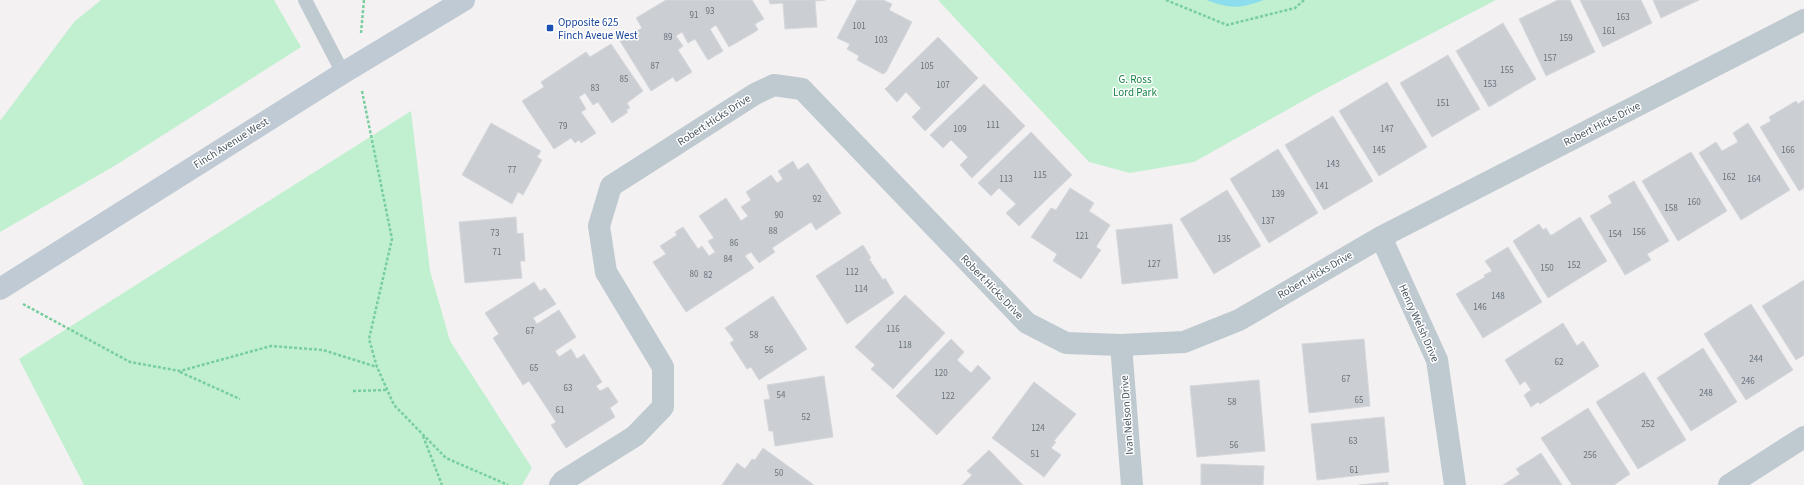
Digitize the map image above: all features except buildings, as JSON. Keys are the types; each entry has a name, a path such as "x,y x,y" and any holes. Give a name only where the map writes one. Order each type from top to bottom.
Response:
{"main road":[{"name":"Finch Avenue West","path":"0,289 350,68 464,0"}],"street":[{"name":"Robert Hicks Drive","path":"560,485 563,481 635,436 663,407 663,367 606,272 599,226 611,186 755,94 774,85 802,89 1027,324 1066,343 1121,345 1184,342 1239,320 1381,237 1804,20"},
{"name":"Henry Welsh Drive","path":"1381,237 1437,360 1455,485"},
{"name":"Ivan Nelson Drive","path":"1121,345 1132,485"},
{"path":"1729,485 1804,437"}],"lane":[{"path":"305,0 350,68"}],"path":[{"path":"1166,0 1227,26 1295,8 1304,0"},
{"path":"350,68 392,238 369,339 377,367 394,405 446,458 508,485"},
{"path":"20,303 130,362 180,371 240,399"},
{"path":"180,371 271,346 323,350 377,367"},
{"path":"353,391 388,390"},
{"path":"422,434 442,485"}],"green space":[{"path":"101,0 274,0 301,47 116,165 0,232 0,121 74,22"},
{"name":"G. Ross Lord Park","path":"938,0 1496,0 1319,92 1194,162 1130,173 1089,162"},
{"path":"411,111 430,271 450,341 532,468 522,485 84,485 19,359"}],"water":[{"path":"1206,0 1264,0 1235,7"}],"place":[{"name":"Opposite 625 Finch Aveue West","path":"550,28"}]}
